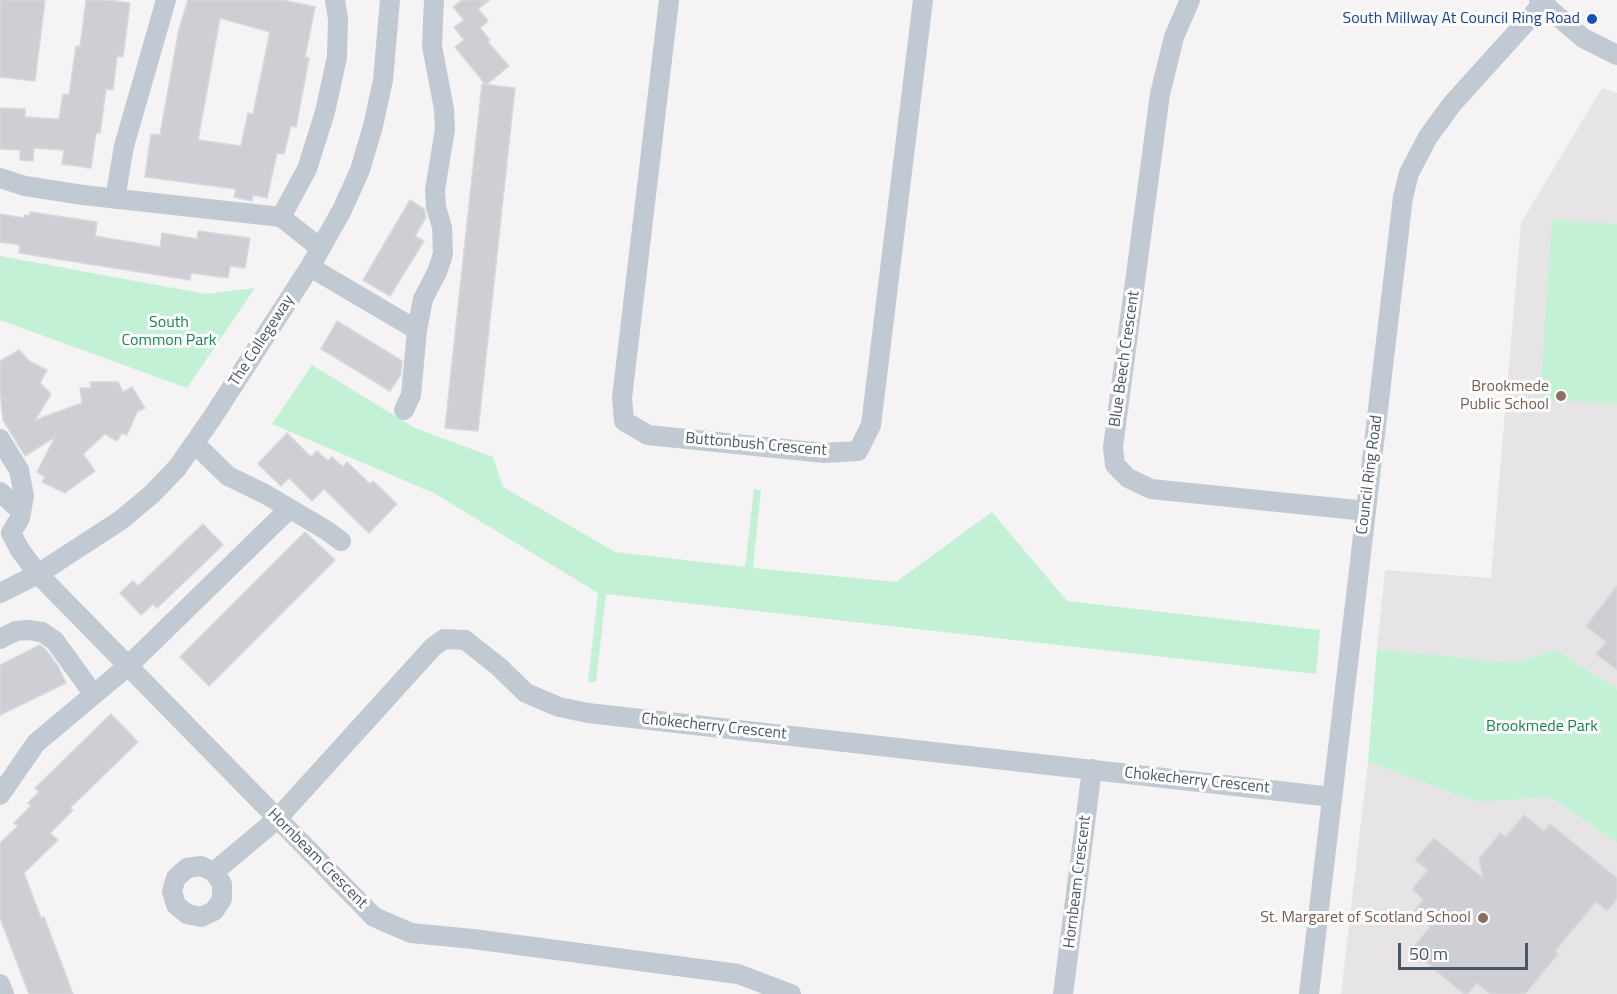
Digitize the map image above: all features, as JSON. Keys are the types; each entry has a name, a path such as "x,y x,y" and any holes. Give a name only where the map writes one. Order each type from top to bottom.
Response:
{"street":[{"path":"115,199 124,146 165,0"},
{"path":"281,217 307,169 326,112 337,57 338,18 335,0"},
{"name":"The Collegeway","path":"0,592 38,574 121,519 152,494 195,444 310,267 342,210 360,170 383,80 390,0"},
{"path":"404,410 411,395 417,330 423,299 437,272 443,254 435,190 445,129 444,110 432,46 434,0"},
{"name":"Buttonbush Crescent","path":"669,0 622,398 624,421 648,435 824,453 858,451 871,425 923,0"},
{"name":"Blue Beech Crescent","path":"1190,0 1174,37 1160,94 1113,447 1115,465 1128,478 1151,489 1366,511"},
{"path":"1543,1 1582,38 1617,55"},
{"name":"Council Ring Road","path":"1309,994 1403,197 1409,173 1428,137 1452,104 1543,1"},
{"path":"0,178 25,186 115,199 281,217 320,248"},
{"path":"310,267 417,330"},
{"path":"0,439 19,470 24,496 20,518 5,534"},
{"path":"195,444 228,476 326,530 341,542"},
{"path":"0,492 21,511"},
{"path":"0,795 36,743 128,666 289,509"},
{"name":"Hornbeam Crescent","path":"5,534 38,574 374,916 411,933 738,974 791,994"},
{"path":"0,639 16,631 42,632 55,641 94,695"},
{"name":"Chokecherry Crescent","path":"214,872 277,819 433,647 444,639 465,640 498,666 526,693 559,707 1332,797"},
{"name":"Hornbeam Crescent","path":"1063,994 1092,770"},
{"path":"0,984 4,994"}],"shaded area":[{"name":"Brookmede Public School","path":"1602,88 1617,93 1617,689 1556,650 1514,663 1377,649 1385,570 1491,578 1521,223"},
{"name":"St. Margaret of Scotland School","path":"1368,762 1477,802 1551,797 1617,843 1617,994 1341,994"}],"green space":[{"path":"1552,220 1617,224 1617,404 1540,399"},
{"name":"South Common Park","path":"0,256 206,294 255,288 187,388 0,320"},
{"path":"312,365 415,428 493,457 503,487 615,552 745,567 754,489 761,490 753,568 896,582 992,512 1067,601 1320,630 1316,674 606,594 596,682 588,682 598,593 434,493 272,424"},
{"name":"Brookmede Park","path":"1377,649 1514,663 1556,650 1617,689 1617,843 1551,797 1477,802 1368,762"}],"building":[{"path":"0,0 45,0 35,81 0,77"},
{"path":"86,0 130,3 123,57 117,56 113,90 106,89 100,133 96,133 91,168 62,164 64,150 34,148 33,161 20,160 20,150 0,149 0,108 25,109 25,117 59,119 63,94 69,95 76,46 80,47"},
{"path":"188,0 283,0 315,7 305,57 309,58 296,127 291,126 284,154 277,153 267,198 253,195 252,201 234,197 236,189 145,177 151,134 160,135 179,29","holes":["220,18 270,32 253,114 248,113 241,146 198,140"]},
{"path":"462,0 490,0 478,9 488,21 480,28 490,40 488,42 509,66 486,85 455,47 464,40 454,27 464,20 453,7"},
{"path":"482,84 515,88 478,431 445,428"},
{"path":"410,200 424,209 426,217 415,236 424,241 390,296 363,280"},
{"path":"30,212 97,222 95,236 160,247 162,233 197,239 198,231 250,238 245,268 230,266 228,278 191,273 190,280 19,253 20,245 0,242 0,214 24,218 25,215 30,216"},
{"path":"337,321 402,361 401,374 390,391 321,349"},
{"path":"19,350 29,361 47,370 40,383 51,394 35,420 82,403 80,388 91,388 90,382 118,382 123,392 132,387 145,408 137,412 127,435 122,433 117,441 105,434 83,454 95,471 65,493 42,482 45,477 37,472 55,437 25,456 3,420 0,361"},
{"path":"287,433 311,457 317,451 328,461 332,457 343,467 347,462 370,484 373,481 397,504 369,533 324,489 312,501 289,478 281,486 258,464"},
{"path":"203,524 223,545 157,608 153,604 141,615 120,593 133,581 138,586"},
{"path":"305,532 335,560 209,686 180,657"},
{"path":"1617,586 1617,670 1596,654 1606,642 1586,626"},
{"path":"40,645 58,666 66,683 0,715 0,665"},
{"path":"111,714 138,742 70,808 73,810 50,833 58,840 24,873 41,918 44,917 73,994 29,994 0,918 0,843 18,826 14,823 31,806 28,803 39,792 35,788"},
{"path":"1524,815 1544,831 1550,824 1617,878 1617,899 1607,911 1596,902 1555,951 1558,954 1525,994 1490,994 1477,983 1468,994 1464,994 1411,950 1430,927 1413,913 1423,899 1412,889 1428,870 1415,860 1434,838 1483,878 1479,859 1500,833 1506,837"}],"place":[{"name":"South Millway At Council Ring Road","path":"1592,19"},
{"name":"Brookmede Public School","path":"1561,396"},
{"name":"St. Margaret of Scotland School","path":"1483,918"}]}
